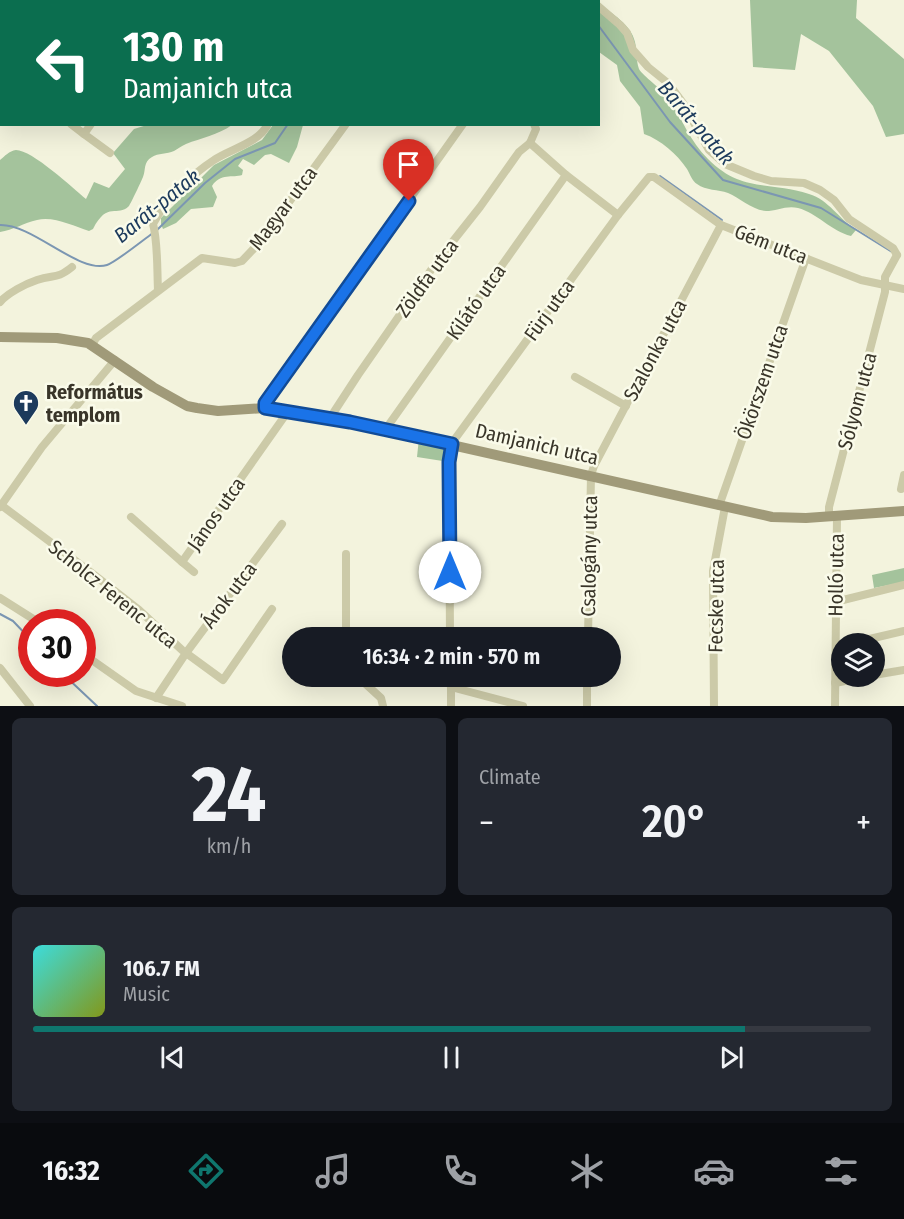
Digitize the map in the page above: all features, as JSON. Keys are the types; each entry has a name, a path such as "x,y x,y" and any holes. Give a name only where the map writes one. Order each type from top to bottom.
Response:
{"main road":[{"name":"Damjanich utca","path":"0,337 57,338 92,345 153,387 187,406 218,411 265,408 330,418 772,517 904,511"}],"street":[{"path":"600,8 627,33 633,50 648,67 669,84 683,103 709,150 725,164 754,177 771,181 804,183 820,190 834,200 849,219 900,254"},
{"path":"74,126 110,153"},
{"path":"84,134 90,126"},
{"path":"158,290 156,235 153,224 159,213 194,174 216,158 256,137 267,126"},
{"name":"Magyar utca","path":"92,345 96,338 202,258 235,263 242,261 260,242 345,126"},
{"path":"265,408 265,403 462,126"},
{"path":"535,126 536,129 531,143 566,175 618,215"},
{"name":"Zöldfa utca","path":"330,418 438,260 480,207 519,152 531,143"},
{"name":"Kilátó utca","path":"387,429 566,175"},
{"name":"Fürj utca","path":"452,444 618,215 649,177"},
{"name":"Gém utca","path":"649,177 654,177 721,225 861,280 904,289"},
{"name":"Szalonka utca","path":"591,475 721,225"},
{"name":"Sólyom utca","path":"833,516 829,507 885,292 885,277 900,254"},
{"name":"Ökörszem utca","path":"722,506 806,258"},
{"path":"0,302 5,296 37,280 62,276 72,267"},
{"path":"1,506 42,447 115,360"},
{"path":"575,377 626,406"},
{"name":"János utca","path":"131,517 182,562 287,411"},
{"path":"450,627 449,462 452,444"},
{"name":"Csalogány utca","path":"588,627 591,475"},
{"path":"901,489 904,476"},
{"name":"Scholcz Ferenc utca","path":"1,506 130,603 186,653 225,680 272,609"},
{"name":"Fecske utca","path":"714,706 713,572 722,506"},
{"name":"Holló utca","path":"833,516 837,633"},
{"name":"Árok utca","path":"156,698 186,653 282,524"},
{"path":"346,554 346,627"},
{"path":"182,562 194,572"},
{"path":"835,602 904,585"},
{"path":"0,598 18,609"},
{"path":"885,635 904,631"},
{"path":"96,663 136,691 182,706"},
{"path":"0,668 30,706"},
{"path":"885,673 904,670"},
{"path":"369,687 381,698 383,706"},
{"path":"451,706 451,687 523,706"},
{"path":"587,687 587,706"},
{"name":"Holló utca","path":"835,687 836,706"}],"green space":[{"path":"750,0 857,0 856,18 904,59 904,134 886,137 873,106 829,51 801,34 795,70 753,67"},
{"path":"600,5 630,30 635,42 639,69 668,98 691,138 720,170 744,182 795,190 816,197 856,230 851,236 844,234 798,208 761,210 728,193 704,188 695,183 683,163 673,153 644,134 640,107 620,81 617,65 600,53"},
{"path":"144,126 230,126 174,151 149,159 129,206 103,215 89,231 63,222 43,219 0,232 0,160 7,154 16,150 32,156 86,199 94,182 109,188 125,169 113,153 134,129"},
{"path":"272,126 303,126 297,147 289,163 271,154 265,155 254,165 243,159 238,166 243,170 242,175 219,179 212,186 217,197 213,207 191,209 176,223 163,229 161,218 214,165 262,140"},
{"path":"419,438 452,443 449,462 417,457"},
{"path":"904,568 904,582 874,588 872,575"}],"waterway":[{"name":"Barát-patak","path":"600,28 670,122 723,180 821,208 892,252"},
{"name":"Barát-patak","path":"157,230 205,183 235,159 275,143 287,126"},
{"path":"660,176 722,220"},
{"name":"Barát-patak","path":"0,225 27,232 70,256 96,266 111,263 153,233"},
{"path":"0,614 18,626"},
{"path":"77,687 97,706"}],"place":[{"name":"Református templom","path":"26,426"}],"route":[{"path":"409,201 265,403 265,408 387,429 452,444 449,462 450,572"}]}
